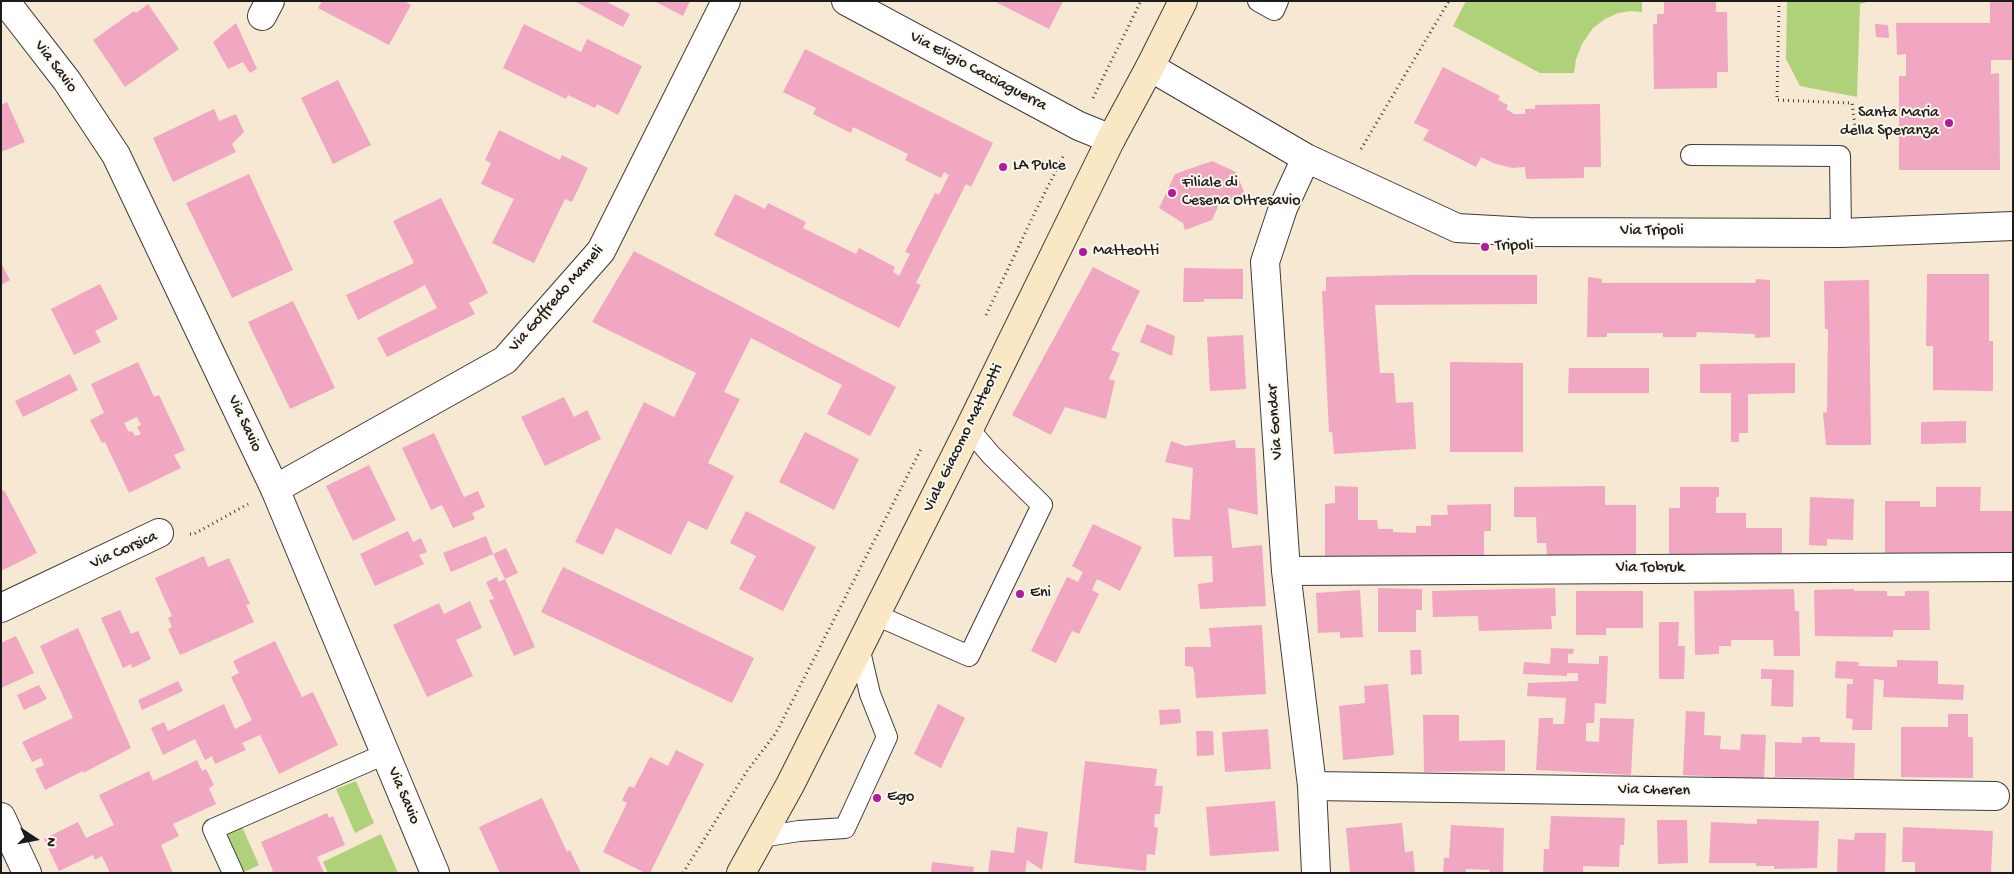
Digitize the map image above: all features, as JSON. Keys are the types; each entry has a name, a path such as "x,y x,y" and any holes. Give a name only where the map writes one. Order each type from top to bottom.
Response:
{"main road":[{"name":"Viale Giacomo Matteotti","path":"741,873 790,785 876,615 1111,139 1150,67 1182,1"}],"street":[{"name":"Via Savio","path":"5,1 67,81 116,156 275,489 435,873"},
{"name":"Via Goffredo Mameli","path":"275,489 504,360 601,251 726,1"},
{"name":"Via Eligio Cacciaguerra","path":"846,1 1079,126 1111,139"},
{"path":"1150,67 1306,158"},
{"name":"Via Tripoli","path":"1306,158 1457,228 1529,232 1841,233 2013,226"},
{"name":"Via Gondar","path":"1306,158 1283,208 1264,262 1286,571 1312,786 1316,873"},
{"name":"Via Corsica","path":"1,608 159,533"},
{"name":"Via Tobruk","path":"1286,571 2013,567"},
{"name":"Via Cheren","path":"1312,786 1995,796"},
{"path":"1,817 27,873"}],"lane":[{"path":"1258,1 1274,10 1278,1"},
{"path":"1691,155 1840,156 1841,233"},
{"path":"876,615 969,656 1042,505 991,455 969,429"},
{"path":"761,837 799,831 845,828 887,738 870,694 859,647"},
{"path":"233,873 213,829 386,754"}],"path":[{"path":"982,324 1036,210 1142,1"},
{"path":"1344,176 1449,1"},
{"path":"1779,1 1777,100 1852,103 1856,135 1840,156"},
{"path":"683,873 747,771 776,733 923,444"},
{"name":"Via Corsica","path":"159,533 194,534 275,489"}],"green space":[{"path":"1466,1 1642,1 1642,12 1618,13 1605,19 1593,28 1582,44 1576,59 1574,73 1540,73 1453,26"},
{"path":"1787,1 1871,1 1860,4 1857,97 1800,86 1786,59"},
{"path":"356,781 374,823 355,833 336,789"},
{"path":"235,811 259,865 242,873 222,873 202,826"},
{"path":"381,834 398,873 328,873 323,862"}],"building":[{"path":"322,1 404,1 411,5 389,45 318,8"},
{"path":"574,1 605,1 630,14 623,27"},
{"path":"654,1 690,1 683,16"},
{"path":"994,1 1063,1 1049,29"},
{"path":"1664,1 1716,1 1716,12 1727,12 1728,72 1717,72 1717,88 1654,89 1653,24 1657,24 1657,14 1664,14"},
{"name":"Santa Maria della Speranza","path":"1990,1 2013,1 2013,60 1991,60 1991,74 1999,73 2000,170 1899,170 1899,76 1906,76 1906,54 1897,55 1896,23 1990,23"},
{"path":"148,4 179,49 125,87 93,40 134,11 136,13"},
{"path":"236,23 257,69 250,73 243,62 228,69 213,42"},
{"path":"524,24 581,52 587,39 642,66 618,115 597,104 595,108 568,95 566,99 503,68"},
{"path":"1875,24 1888,25 1889,38 1876,37"},
{"path":"805,49 993,143 971,187 966,184 916,283 921,285 899,328 714,235 735,194 765,209 768,203 806,222 803,228 856,254 859,248 895,267 893,272 899,276 910,254 905,252 935,193 939,195 949,175 944,172 941,178 905,160 908,154 853,127 851,133 813,114 816,108 783,92"},
{"path":"1443,67 1500,96 1498,100 1508,105 1506,109 1514,114 1525,114 1525,109 1535,109 1535,105 1600,104 1601,167 1584,167 1584,178 1526,179 1525,167 1512,168 1493,163 1481,157 1476,167 1423,140 1429,130 1414,123"},
{"path":"338,80 371,145 333,164 301,98"},
{"path":"7,102 25,142 1,152 1,105"},
{"path":"214,109 219,121 236,114 244,132 232,144 236,152 173,182 153,138"},
{"path":"499,130 560,160 562,155 588,168 572,202 565,199 534,263 492,243 514,199 481,184 491,163 485,160"},
{"path":"1212,161 1236,172 1246,197 1220,202 1212,220 1185,230 1183,223 1159,208 1175,174"},
{"path":"249,174 293,270 232,298 186,203"},
{"path":"441,198 488,293 469,303 475,314 387,357 377,338 437,308 425,285 358,320 346,295 414,263 393,221"},
{"path":"634,251 896,387 870,436 827,414 842,385 751,338 724,392 740,399 708,463 734,476 707,530 688,521 671,555 616,528 603,555 575,542 644,402 674,417 696,373 592,322"},
{"path":"1,263 10,280 1,285"},
{"path":"1093,267 1140,291 1111,350 1120,353 1109,379 1115,381 1106,419 1065,407 1051,435 1012,415"},
{"path":"1184,268 1243,269 1243,299 1204,299 1204,302 1183,302"},
{"path":"1927,274 1989,274 1989,341 1993,341 1993,391 1933,390 1933,346 1926,346"},
{"path":"1537,275 1537,304 1375,305 1380,373 1394,373 1396,403 1413,402 1416,449 1334,454 1332,432 1329,432 1322,291 1326,291 1326,277"},
{"path":"1588,277 1602,279 1602,283 1755,283 1756,279 1770,280 1770,337 1755,338 1755,334 1697,332 1696,337 1663,337 1663,333 1607,333 1607,337 1587,337"},
{"path":"1869,280 1871,445 1826,445 1823,413 1827,412 1828,329 1825,329 1824,281"},
{"path":"100,284 118,319 95,331 101,342 74,355 51,309"},
{"path":"293,301 335,388 290,409 248,322"},
{"path":"1147,324 1175,336 1172,356 1140,342"},
{"path":"1243,335 1246,389 1210,391 1207,337"},
{"path":"138,362 154,397 159,395 185,450 174,455 181,468 129,493 105,442 102,443 90,420 104,413 91,384","holes":["137,417 141,425 137,427 141,434 135,436 132,431 129,432 124,423"]},
{"path":"1450,362 1523,363 1523,452 1450,452"},
{"path":"1795,363 1795,393 1748,394 1748,433 1739,433 1739,442 1731,442 1731,393 1700,393 1700,364"},
{"path":"1569,368 1649,368 1649,393 1568,393"},
{"path":"70,374 78,390 23,417 15,401"},
{"path":"564,397 574,417 587,410 601,439 545,466 521,417"},
{"path":"1966,421 1966,443 1921,444 1921,422"},
{"path":"805,432 859,459 834,510 779,482"},
{"path":"434,433 464,497 478,491 485,507 472,513 475,519 453,528 442,505 431,510 402,448"},
{"path":"1235,440 1236,448 1255,448 1258,515 1228,508 1232,548 1262,545 1266,606 1200,609 1198,584 1213,582 1212,556 1174,557 1172,518 1190,520 1193,468 1165,462 1171,441 1185,446"},
{"path":"369,465 396,520 353,541 326,486"},
{"path":"1335,486 1358,487 1358,520 1377,520 1378,529 1393,529 1393,532 1416,533 1416,526 1431,526 1431,515 1448,515 1447,505 1491,504 1491,531 1484,531 1484,556 1358,556 1358,561 1325,561 1325,504 1335,503"},
{"path":"1605,486 1605,505 1636,505 1636,554 1547,555 1546,543 1537,543 1536,517 1514,517 1514,487"},
{"path":"1680,487 1719,487 1719,497 1716,497 1716,513 1746,513 1746,528 1782,528 1782,554 1669,555 1669,508 1680,508"},
{"path":"1936,487 1981,487 1980,511 2013,511 2013,554 1885,553 1885,501 1920,501 1920,507 1936,507"},
{"path":"4,490 37,553 1,571 1,491"},
{"path":"1810,497 1854,499 1853,540 1827,539 1827,546 1809,545"},
{"path":"746,511 816,547 783,611 739,589 756,556 730,543"},
{"path":"1093,524 1142,547 1120,591 1097,579 1092,590 1099,594 1079,634 1072,631 1056,663 1031,651 1067,577 1078,582 1083,572 1072,566"},
{"path":"408,531 413,542 421,538 427,552 419,555 424,564 375,586 360,554"},
{"path":"486,536 493,554 451,572 443,553"},
{"path":"506,548 518,573 505,579 493,554"},
{"path":"204,556 208,567 229,558 250,604 246,605 254,622 180,655 168,629 172,627 168,618 172,616 155,578"},
{"path":"563,567 754,658 732,703 541,612"},
{"path":"497,577 499,582 505,579 535,647 514,656 489,600 494,599 486,582"},
{"path":"1378,588 1422,589 1422,610 1416,610 1416,632 1378,632"},
{"path":"1555,588 1556,616 1551,616 1552,629 1479,631 1478,616 1433,617 1432,591"},
{"path":"1794,589 1795,611 1799,611 1800,656 1774,656 1773,640 1731,640 1731,646 1719,646 1719,654 1695,655 1694,591"},
{"path":"1854,589 1854,591 1887,591 1887,596 1905,596 1905,591 1929,591 1930,630 1893,630 1893,637 1815,636 1814,590"},
{"path":"1360,590 1363,637 1340,638 1340,632 1318,633 1316,593"},
{"path":"1576,591 1643,591 1643,628 1606,628 1606,635 1576,635"},
{"path":"470,601 482,628 456,640 473,676 427,697 393,625 439,603 444,614"},
{"path":"120,610 131,634 138,631 151,659 132,668 131,664 123,668 101,618"},
{"path":"1659,622 1679,622 1678,646 1685,646 1684,679 1659,679"},
{"path":"1262,625 1266,694 1196,698 1193,667 1185,666 1185,647 1211,647 1209,628"},
{"path":"78,628 131,748 45,790 35,769 44,765 41,758 32,762 22,742 73,718 40,646"},
{"path":"16,636 34,673 1,688 1,643"},
{"path":"275,641 302,697 313,692 338,745 279,774 260,735 242,743 246,750 215,764 212,756 205,760 195,739 163,755 151,728 164,722 168,731 224,704 235,729 252,720 231,677 239,673 233,661"},
{"path":"1551,648 1574,649 1573,654 1568,654 1568,663 1599,664 1599,656 1608,656 1606,704 1595,703 1594,723 1586,723 1586,741 1599,742 1600,718 1634,719 1631,775 1536,770 1539,718 1553,718 1553,724 1564,724 1566,698 1527,696 1528,683 1578,681 1578,673 1567,673 1567,676 1523,674 1524,662 1550,664"},
{"path":"1410,650 1421,650 1422,674 1411,675"},
{"path":"1897,660 1938,661 1938,684 1964,685 1963,700 1883,697 1884,680 1874,679 1872,730 1852,730 1853,719 1846,718 1847,684 1853,684 1853,679 1835,678 1836,661 1859,662 1858,666 1897,667"},
{"path":"1761,669 1794,670 1793,707 1771,706 1772,679 1761,679"},
{"path":"178,681 183,691 142,710 138,700"},
{"path":"1388,684 1394,755 1343,760 1339,706 1365,703 1364,686"},
{"path":"39,685 47,699 24,710 17,695"},
{"path":"938,704 965,718 941,768 914,754"},
{"path":"1180,709 1181,723 1160,725 1159,710"},
{"path":"1686,711 1705,712 1704,735 1721,736 1720,749 1740,750 1741,734 1766,735 1764,779 1683,775"},
{"path":"1948,714 1968,714 1968,737 1973,737 1973,778 1901,777 1901,727 1948,727"},
{"path":"1423,715 1459,715 1459,741 1505,740 1505,771 1424,772"},
{"path":"1268,729 1271,769 1225,772 1222,732"},
{"path":"1196,731 1213,731 1214,755 1197,756"},
{"path":"1802,737 1820,737 1820,742 1855,743 1854,778 1775,777 1775,742 1802,743"},
{"path":"676,750 704,764 650,873 645,873 603,852 627,803 622,800 629,786 634,788 650,757 668,766"},
{"path":"197,760 202,771 206,769 214,785 209,788 216,804 173,824 179,836 161,845 173,873 110,873 102,856 95,860 93,855 59,871 44,839 78,822 86,838 114,825 99,795 149,771 153,781"},
{"path":"1085,761 1157,769 1155,786 1163,786 1160,814 1155,814 1154,827 1158,828 1155,855 1147,854 1146,871 1074,863"},
{"path":"542,798 567,852 570,850 581,873 500,873 479,827"},
{"path":"1275,801 1279,851 1210,856 1206,807"},
{"path":"327,813 329,818 333,816 345,845 317,857 324,873 269,873 273,871 261,842"},
{"path":"1551,816 1625,818 1624,845 1620,845 1619,867 1583,866 1583,873 1543,873 1544,849 1549,849"},
{"path":"1757,819 1819,821 1817,868 1774,869 1774,866 1756,866 1756,863 1709,863 1711,822 1757,824"},
{"path":"1657,820 1687,820 1688,863 1658,864"},
{"path":"1402,823 1405,852 1413,851 1415,873 1350,872 1346,828"},
{"path":"1451,825 1504,828 1503,873 1489,873 1490,870 1466,869 1466,873 1443,873 1444,858 1449,858"},
{"path":"1017,827 1048,832 1042,870 1027,860 1025,873 988,873 991,850 1014,853"},
{"path":"1903,827 1993,831 1991,872 1915,873 1915,862 1902,862"},
{"path":"1855,833 1886,833 1885,873 1837,873 1838,839 1854,840"},
{"path":"932,862 974,867 973,873 931,873"}],"place":[{"name":"Santa Maria della Speranza","path":"1949,123"},
{"name":"LA Pulce","path":"1003,167"},
{"name":"Filiale di Cesena Oltresavio","path":"1172,193"},
{"name":"Tripoli","path":"1485,247"},
{"name":"Matteotti","path":"1083,252"},
{"name":"Eni","path":"1020,594"},
{"name":"Ego","path":"877,798"}]}
